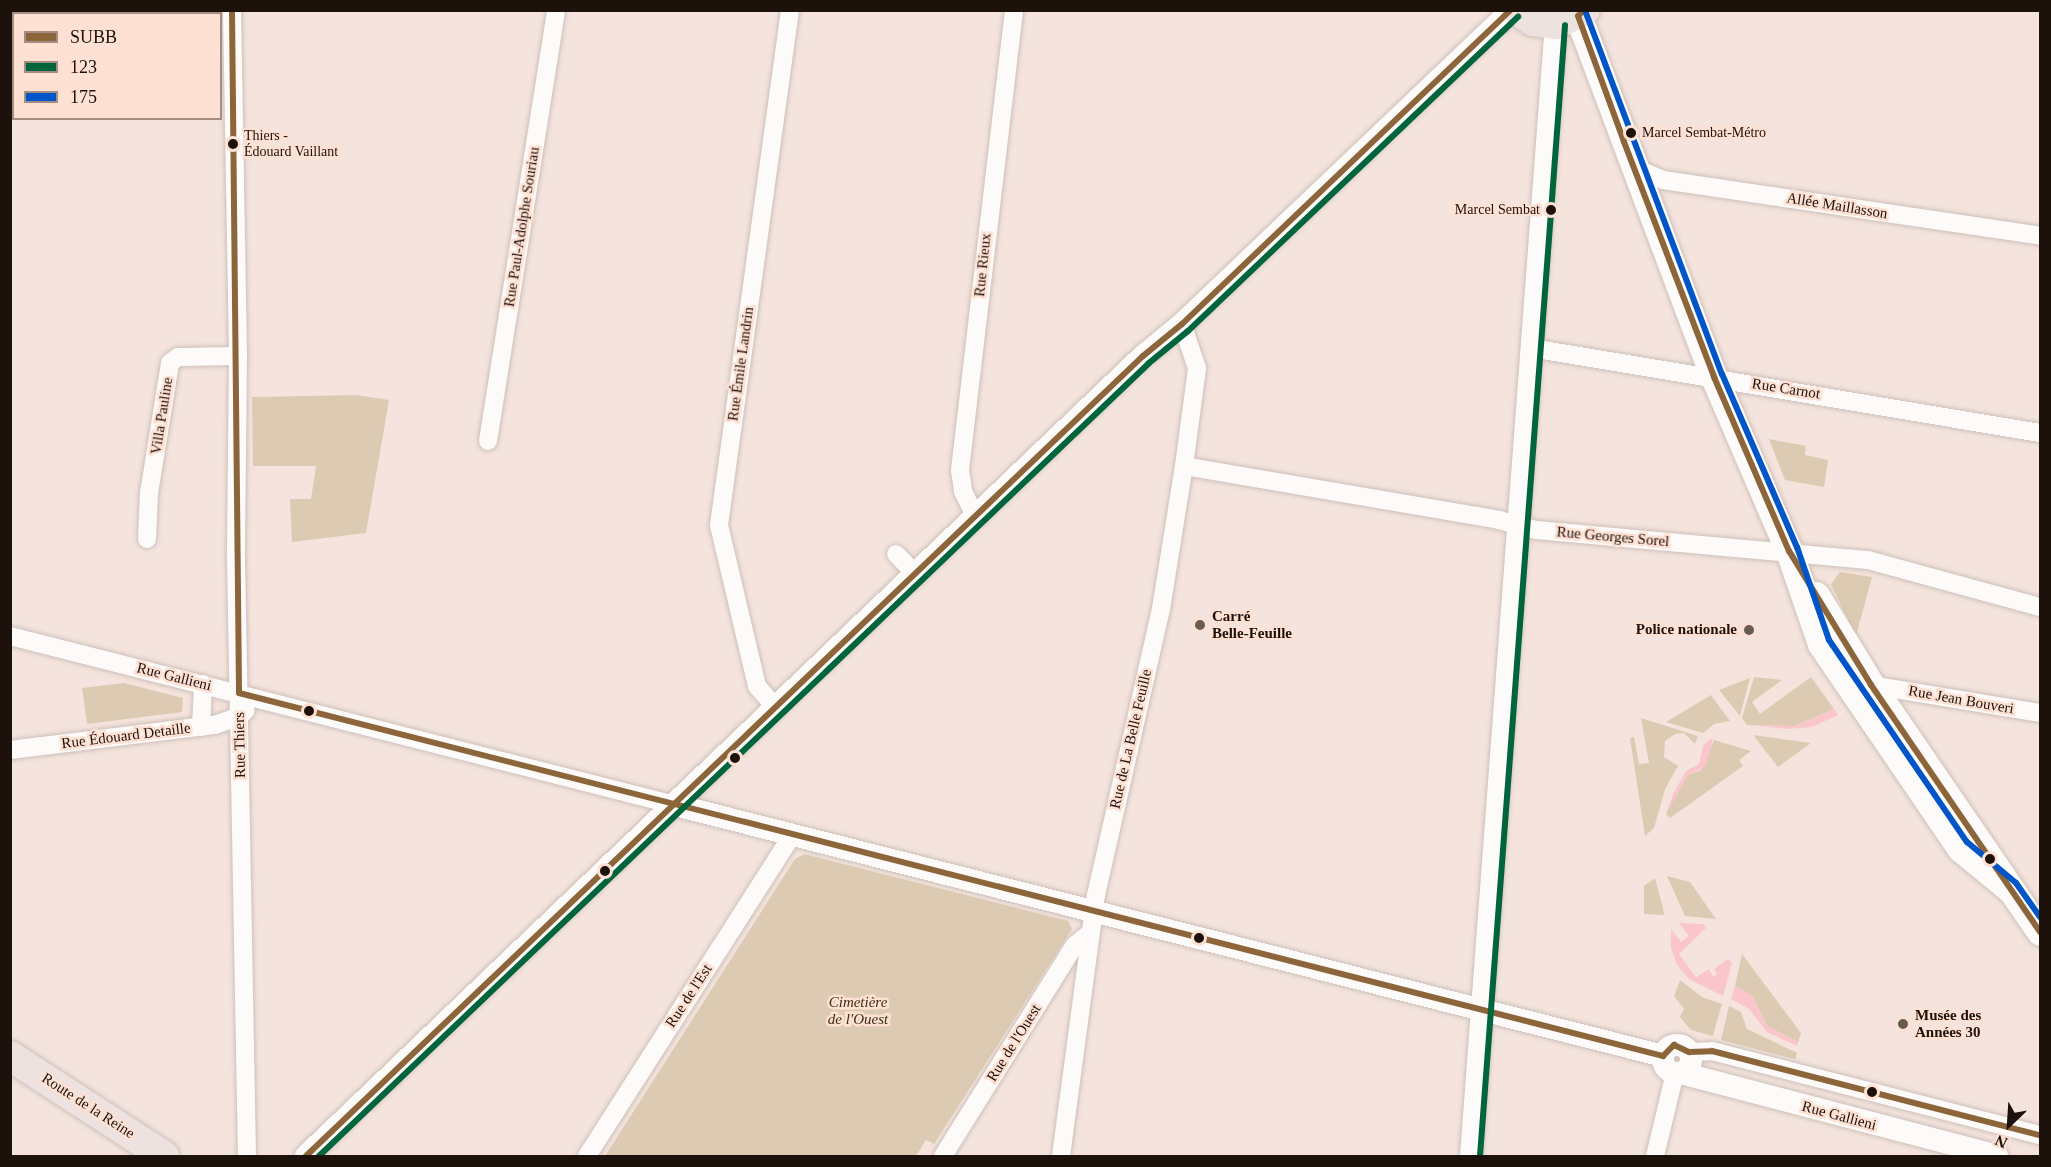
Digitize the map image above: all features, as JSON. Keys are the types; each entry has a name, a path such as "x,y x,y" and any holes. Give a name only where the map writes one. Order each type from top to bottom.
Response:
{"main road":[{"path":"1517,10 1533,21 1573,17 1635,168 1714,377 1789,550 1821,644 1858,683 1960,848 2010,889 2040,932"},
{"name":"Route de la Reine","path":"10,1056 164,1156"}],"street":[{"name":"Rue Thiers","path":"232,10 226,51 248,696"},
{"name":"Rue Émile Landrin","path":"776,708 757,686 719,525 790,10"},
{"name":"Rue Rieux","path":"976,518 963,491 960,470 1014,10"},
{"path":"306,1156 917,576 1143,356 1182,324 1512,10"},
{"name":"Rue Paul-Adolphe Souriau","path":"488,441 556,11"},
{"path":"1472,1156 1531,348 1573,17"},
{"name":"Allée Maillasson","path":"1635,168 1663,180 2040,236"},
{"name":"Rue de La Belle Feuille","path":"1061,1156 1092,922 1161,609 1184,466 1197,368 1182,324"},
{"name":"Rue Carnot","path":"1531,348 2040,433"},
{"name":"Villa Pauline","path":"147,539 149,493 170,363 178,357 238,356"},
{"name":"Rue Georges Sorel","path":"1184,466 1518,525 1597,536 1789,550 1868,560 2040,607"},
{"path":"896,554 917,576"},
{"name":"Rue Gallieni","path":"10,636 1053,901 1092,922 1481,1010 1673,1067 1997,1156"},
{"name":"Rue Jean Bouveri","path":"1858,683 2040,713"},
{"path":"201,727 203,684"},
{"path":"240,716 248,696"},
{"name":"Rue Thiers","path":"240,716 247,1156"},
{"name":"Rue Édouard Detaille","path":"10,750 201,727 240,716"},
{"name":"Rue de l'Est","path":"587,1156 792,835"},
{"name":"Rue de l'Ouest","path":"943,1156 1075,945 1092,922"},
{"path":"1655,1156 1673,1067 1674,1045 1689,1052"},
{"name":"Rue Gallieni","path":"1689,1052 1712,1051 2040,1135"}],"green space":[{"path":"356,395 389,400 366,533 292,542 290,499 311,499 316,466 253,466 252,397"},
{"path":"1769,439 1806,446 1805,455 1828,460 1824,487 1785,480"},
{"path":"1840,572 1872,577 1856,636 1831,584"},
{"path":"1754,677 1782,680 1752,702 1760,714 1811,677 1834,709 1795,726 1747,725 1742,718"},
{"path":"1750,678 1740,716 1719,690"},
{"path":"124,683 183,698 182,712 87,724 82,688"},
{"path":"1711,695 1730,721 1714,724 1703,733 1666,722"},
{"path":"1641,718 1698,736 1695,744 1684,733 1675,734 1665,741 1664,757 1678,766 1665,789 1654,828 1645,836 1630,738 1634,737 1639,764 1649,763"},
{"path":"1753,735 1811,743 1778,767"},
{"path":"1714,740 1751,751 1739,760 1743,766 1670,818 1666,814 1676,794 1688,775 1701,770"},
{"name":"Cimetière de l'Ouest","path":"804,854 1068,921 1072,929 934,1144 926,1140 916,1156 605,1156 795,859"},
{"path":"1667,876 1690,882 1716,919 1685,916"},
{"path":"1655,878 1664,915 1644,914 1644,886"},
{"path":"1742,954 1801,1033 1798,1042 1767,1026 1753,997 1735,986"},
{"path":"1680,980 1702,997 1722,1004 1713,1036 1691,1030 1680,1017 1684,1009 1674,996"},
{"path":"1729,1006 1741,1012 1747,1029 1797,1053 1795,1059 1721,1040"}],"shaded area":[{"path":"1834,709 1838,715 1812,727 1787,729 1747,725 1795,726"},
{"path":"1713,739 1705,767 1688,775 1666,814 1674,792 1686,771 1699,764 1703,746"},
{"path":"1679,923 1703,924 1706,928 1679,954 1696,977 1709,969 1713,977 1717,974 1714,969 1728,959 1732,963 1723,996 1689,979 1677,965 1671,948 1671,929 1681,942 1689,936"},
{"path":"1735,986 1753,997 1767,1026 1798,1042 1797,1046 1767,1032 1749,1009 1731,999"}],"transit line":[{"name":"SUBB","path":"232,10 239,693 1663,1056 1674,1045 1689,1052 1712,1051 2040,1135"},
{"name":"SUBB","path":"306,1156 1143,356 1182,324 1511,10"},
{"name":"SUBB","path":"1584,10 1578,16 1624,142 1714,377 1789,551 1871,685 2040,932"},
{"name":"175","path":"1586,13 1722,374 1797,547 1829,640 1967,842 2016,883 2040,917"},
{"name":"123","path":"319,1156 1149,363 1188,331 1518,17"},
{"name":"123","path":"1480,1156 1565,25"}],"place":[{"name":"Marcel Sembat-Métro","path":"1631,133"},
{"name":"Thiers - Édouard Vaillant","path":"233,144"},
{"name":"Marcel Sembat","path":"1551,210"},
{"name":"Carré Belle-Feuille","path":"1200,625"},
{"name":"Police nationale","path":"1749,630"},
{"name":"Musée des Années 30","path":"1903,1024"}]}
